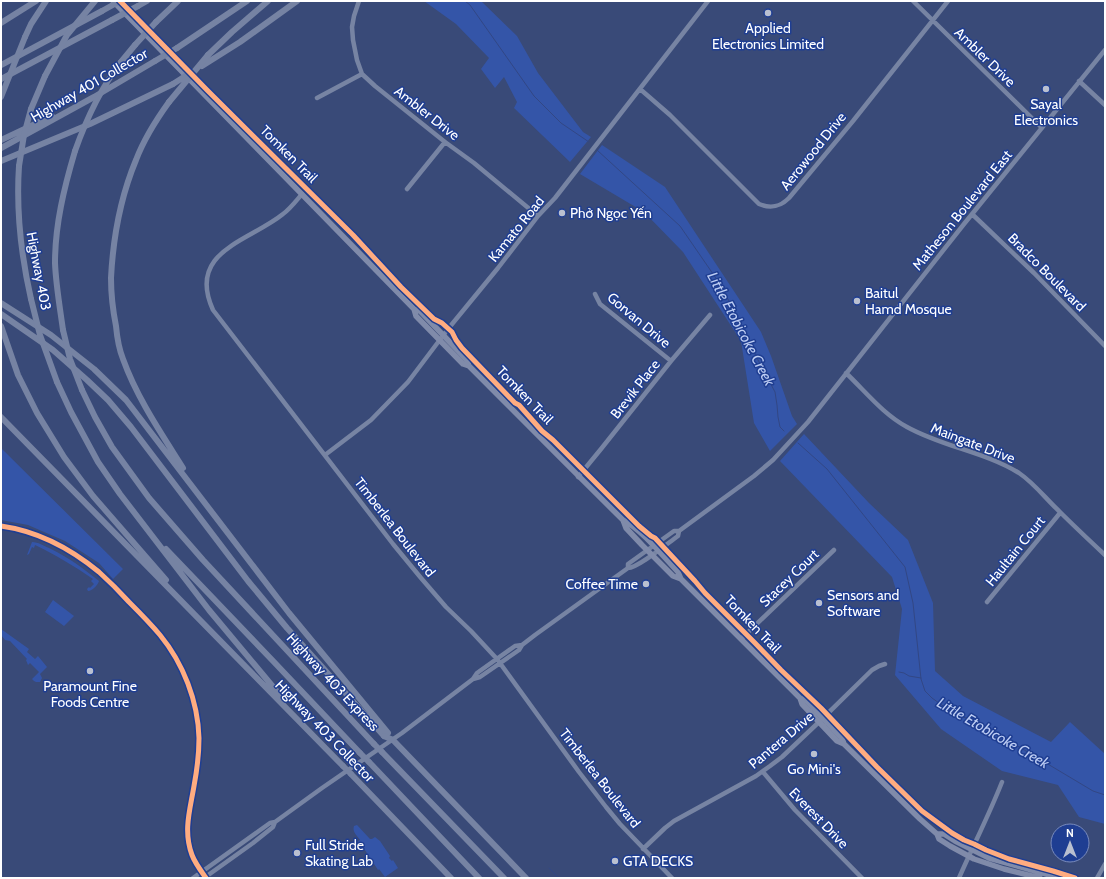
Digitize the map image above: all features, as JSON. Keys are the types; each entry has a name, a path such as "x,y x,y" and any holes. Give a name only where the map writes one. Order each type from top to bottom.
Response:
{"highway":[{"path":"1,22 36,1"},
{"path":"1,98 31,24 46,1"},
{"name":"Highway 403","path":"96,1 67,35 55,55 31,109 24,135 19,166 19,228 24,269 31,299 40,335 57,382 71,412 98,462 120,494 152,535"},
{"path":"1,65 120,1"},
{"path":"1,79 147,1"},
{"name":"Highway 403","path":"149,498 112,447 82,390 70,359 63,330 58,294 56,263 58,223 62,196 75,151 84,126 97,99 113,72 135,44 178,1"},
{"name":"Highway 401 Collector","path":"1,148 94,98 177,48 247,1"},
{"path":"203,500 149,415 122,358 112,306 111,279 114,246 129,178 136,159 145,140 168,102 208,55 268,1"},
{"path":"1,161 90,124 173,84 240,42 297,1"},
{"path":"1,140 94,98"},
{"path":"1,303 51,335 94,369 126,400 289,613 386,734"},
{"path":"1,314 53,350 108,400 131,427 248,581 287,628 386,734 526,878"},
{"path":"1,328 18,375 37,413 64,457 93,496 161,574 182,601"},
{"path":"1,417 182,601"},
{"path":"1,423 29,447"},
{"name":"Highway 403 Express","path":"149,498 203,560 374,744 504,878"},
{"path":"152,535 204,604 244,654 279,694 282,704"},
{"name":"Highway 403 Express","path":"152,535 479,878"},
{"name":"Highway 403 Collector","path":"182,601 451,878"}],"main road":[{"path":"113,1 414,309 420,311 444,335 467,360 469,366"},
{"path":"414,309 416,316 463,364 469,366 623,520 631,524 678,572 681,579 800,698 802,704 821,720 837,741 844,744 938,834 939,839 969,856 989,864 1040,878"},
{"path":"623,520 626,528 649,552 673,576 681,579"},
{"path":"938,834 944,834 989,858 1060,878"}],"street":[{"path":"317,98 362,74 357,60 352,27 359,1"},
{"name":"Kamato Road","path":"325,456 372,420 408,382 538,216 555,198 708,1"},
{"name":"Ambler Drive","path":"913,1 1042,128"},
{"name":"Aerowood Drive","path":"640,90 670,115 759,204 776,207 785,203 853,121 948,1"},
{"name":"Matheson Boulevard East","path":"473,679 480,677 519,650 522,645 628,568 632,568 649,552 678,536 679,531 732,493 773,460 808,422 972,214 1105,50"},
{"name":"Ambler Drive","path":"362,74 538,216"},
{"path":"1079,82 1105,105"},
{"path":"407,189 445,142"},
{"name":"Timberlea Boulevard","path":"302,194 283,214 231,245 215,260 208,273 207,280 208,300 213,310 391,542 446,607 497,659 599,798 620,824 672,878"},
{"name":"Bradco Boulevard","path":"972,214 1034,273 1105,346"},
{"name":"Gorvan Drive","path":"595,294 600,304 671,361"},
{"name":"Brevik Place","path":"578,476 710,315"},
{"name":"Maingate Drive","path":"846,373 880,408 898,422 922,435 1000,463 1028,480 1060,513 1105,555"},
{"name":"Haultain Court","path":"987,602 1060,513"},
{"path":"1,526 38,536 65,548 88,563 106,578 168,645 188,686 198,724 199,738 197,770 188,816 188,829 192,855 202,872"},
{"name":"Stacey Court","path":"741,639 834,550"},
{"name":"Matheson Boulevard East","path":"193,878 402,732 473,679 477,673 515,646 522,645"},
{"name":"Pantera Drive","path":"643,849 674,821 763,772 782,757 872,670 886,664"},
{"name":"Everest Drive","path":"763,772 794,810 862,878"},
{"path":"959,878 1002,782"},
{"name":"Matheson Boulevard East","path":"204,878 253,843 273,827 275,822"},
{"path":"1097,878 1105,864"}],"shaded area":[{"path":"424,1 481,1 517,36 538,73 583,132 591,137 570,162 514,108 517,102 504,77 495,88 481,69 489,58 456,24"},
{"path":"602,145 665,187 761,332 792,416 797,424 770,451 754,423 741,341 683,252 644,212 580,174"},
{"path":"804,434 869,503 908,540 933,603 935,671 963,696 1051,742 1070,722 1105,754 1105,824 1079,817 1058,785 1002,771 941,729 895,675 902,609 892,577 780,461"},
{"path":"1,448 123,569 113,579 99,563 65,541 28,525 1,520"},
{"path":"32,542 56,551 99,581 93,589 88,591 87,589 94,584 91,581 93,579 65,561 35,545 27,555"},
{"path":"53,600 74,616 64,626 45,612"},
{"path":"1,629 29,649 27,652 35,659 38,656 47,667 40,674 42,678 40,682 36,682 32,679 39,672 30,663 28,665 27,659 10,641 5,640 1,635"},
{"path":"357,825 370,839 375,837 380,841 390,856 389,858 392,861 393,860 398,868 385,877 379,869 378,870 361,844 359,844 358,841 360,840 354,830 354,826"}],"waterway":[{"name":"Little Etobicoke Creek","path":"465,1 470,5 534,96 561,123 589,142"},
{"name":"Little Etobicoke Creek","path":"597,150 680,226 722,287 775,392 780,427 784,431"},
{"name":"Little Etobicoke Creek","path":"798,443 827,469 905,567 913,603 921,679 925,691 953,713 979,723 1093,791 1105,795"},
{"path":"899,672 909,676 921,678"},
{"path":"549,868 559,878"}],"cycle path":[{"name":"Tomken Trail","path":"120,1 353,235 401,287 434,319 442,323 452,332 462,348 515,403 519,405 542,431 553,440 639,526 655,538 705,593 922,811 952,833 986,850 1009,859 1075,878"},
{"path":"1,526 28,532 53,542 77,556 99,572 160,635 176,658 188,683 196,710 198,724 198,756 188,820 188,837 193,858 206,878"}],"place":[{"name":"Applied Electronics Limited","path":"768,13"},
{"name":"Sayal Electronics","path":"1046,89"},
{"name":"Phở Ngọc Yến","path":"562,213"},
{"name":"Baitul Hamd Mosque","path":"857,301"},
{"name":"Coffee Time","path":"646,584"},
{"name":"Sensors and Software","path":"819,603"},
{"name":"Paramount Fine Foods Centre","path":"90,671"},
{"name":"Go Mini's","path":"814,754"},
{"name":"Full Stride Skating Lab","path":"297,853"},
{"name":"GTA DECKS","path":"615,861"}]}
